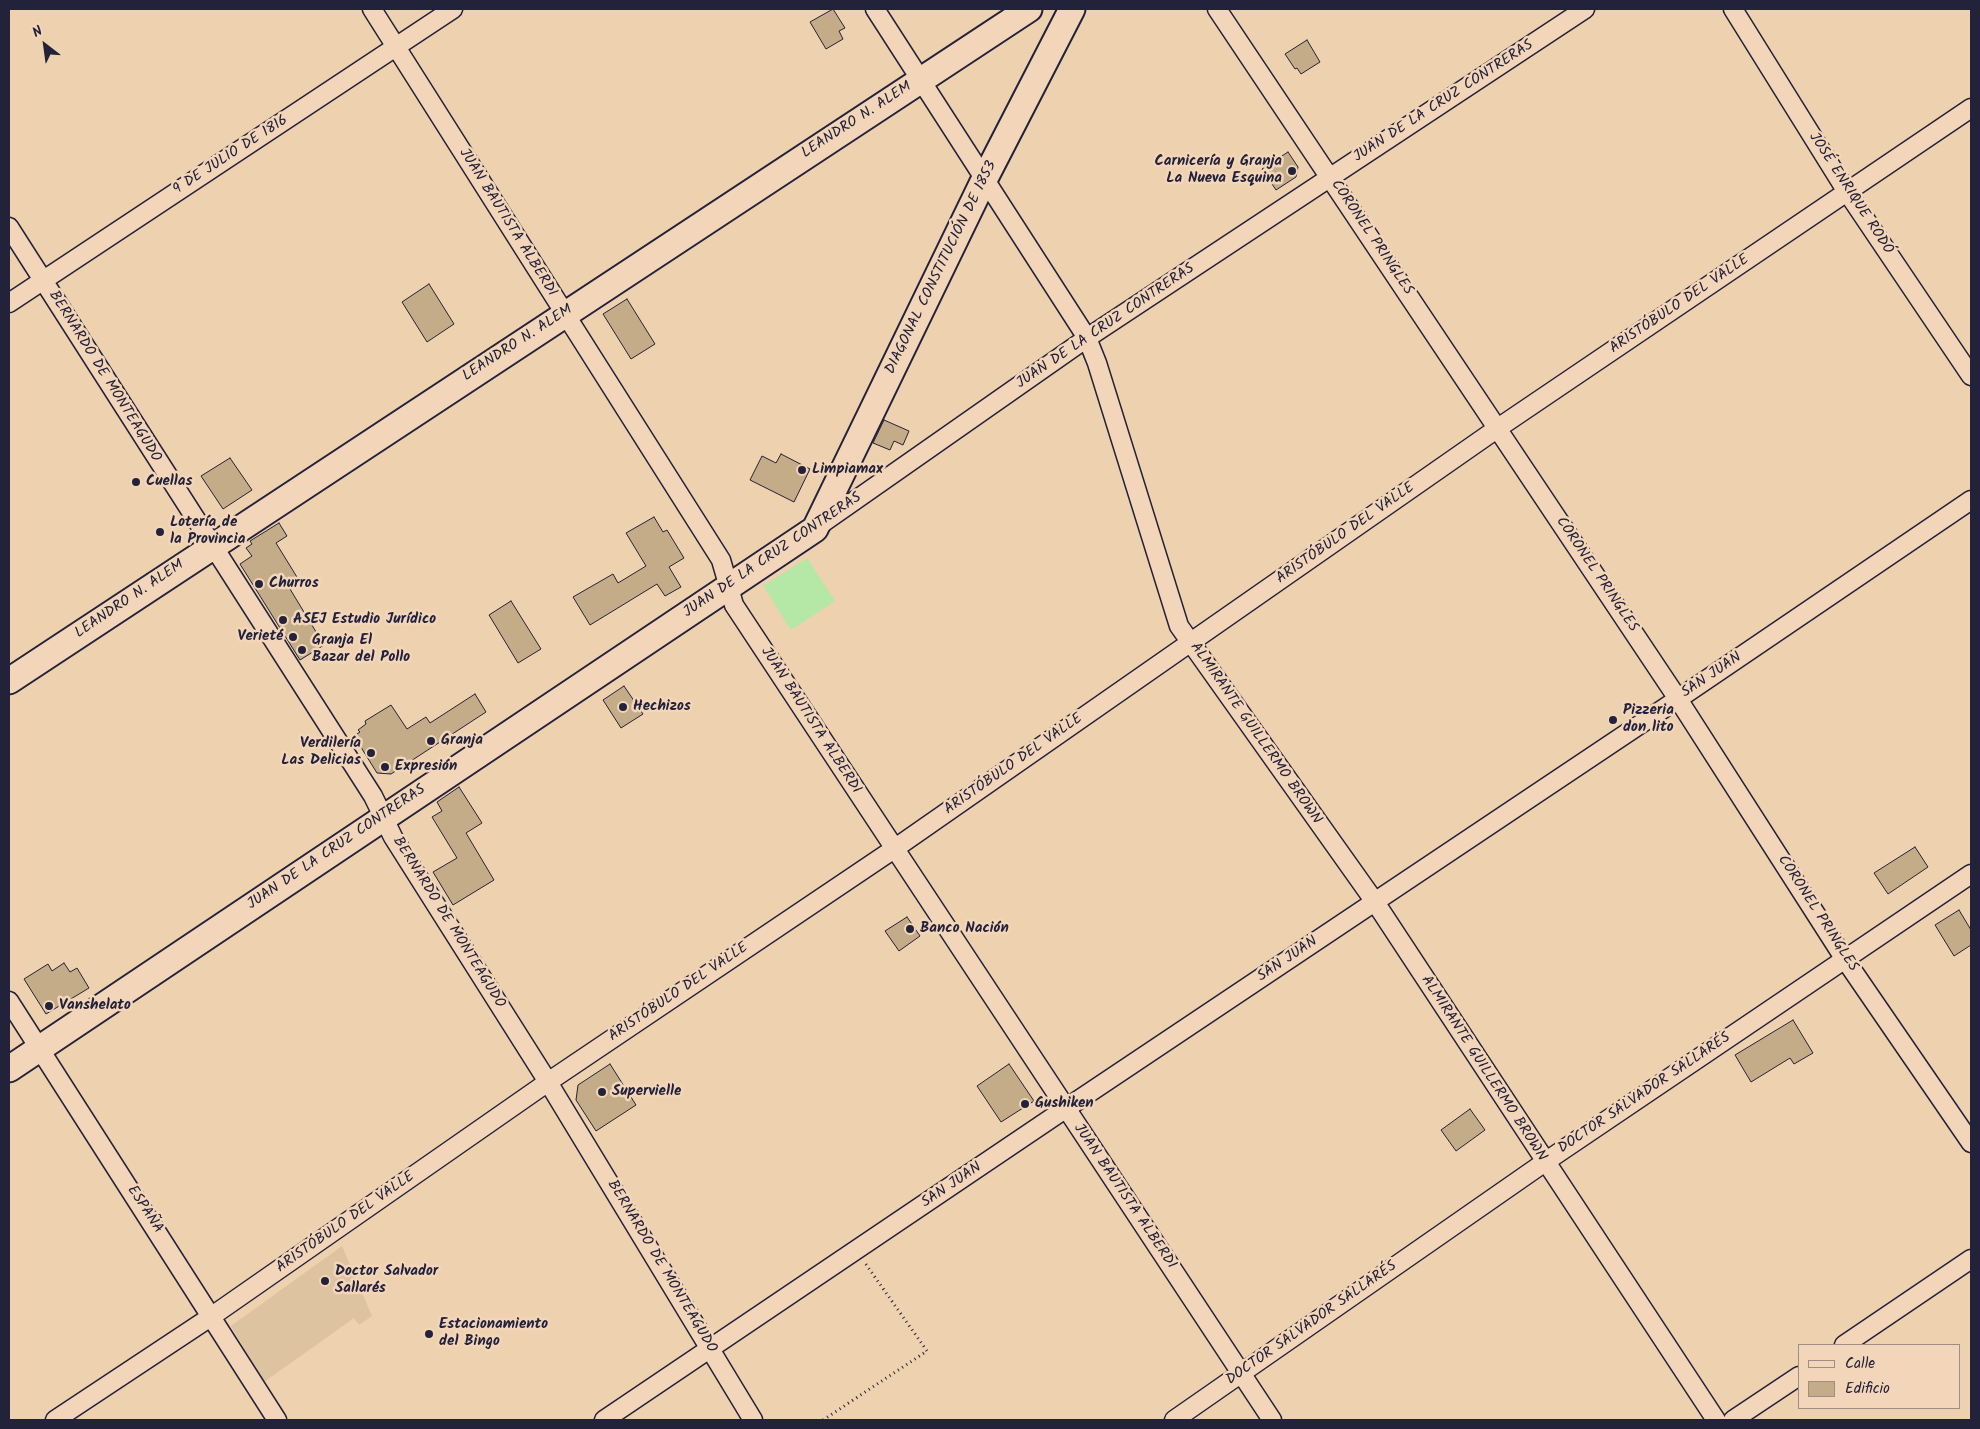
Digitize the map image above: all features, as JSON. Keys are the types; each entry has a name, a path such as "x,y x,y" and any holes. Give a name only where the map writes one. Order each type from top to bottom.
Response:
{"main road":[{"name":"LEANDRO N. ALEM","path":"9,681 1029,9"},
{"name":"DIAGONAL CONSTITUCIÓN DE 1853","path":"815,529 984,180 1072,9"},
{"name":"JUAN DE LA CRUZ CONTRERAS","path":"9,1069 815,529"}],"street":[{"name":"JUAN BAUTISTA ALBERDI","path":"372,9 721,560 734,605 1272,1420"},
{"name":"9 DE JULIO DE 1816","path":"9,303 453,9"},
{"name":"ALMIRANTE GUILLERMO BROWN","path":"875,9 1087,338 1097,363 1172,610 1179,626 1374,902 1716,1420"},
{"name":"CORONEL PRINGLES","path":"1217,9 1678,699 1844,958 1971,1143"},
{"name":"JUAN DE LA CRUZ CONTRERAS","path":"815,529 1087,338 1585,9"},
{"name":"JOSÉ ENRIQUE RODÓ","path":"1733,9 1847,192 1971,376"},
{"name":"ARISTÓBULO DEL VALLE","path":"55,1420 212,1316 548,1082 894,849 1498,428 1971,108"},
{"name":"BERNARDO DE MONTEAGUDO","path":"9,226 373,796 393,838 548,1082 754,1420"},
{"name":"SAN JUAN","path":"604,1420 1678,699 1971,500"},
{"name":"DOCTOR SALVADOR SALLARÉS","path":"1174,1420 1545,1162 1844,958 1971,874"},
{"name":"ESPAÑA","path":"9,1001 277,1420"},
{"path":"1845,1344 1971,1259"},
{"path":"1732,1420 1798,1377"}],"path":[{"path":"823,1420 927,1351 857,1251"}],"shaded area":[{"name":"Doctor Salvador Sallarés","path":"342,1246 372,1316 359,1325 354,1318 264,1382 231,1326"}],"green space":[{"path":"807,558 835,601 791,630 763,586"}],"building":[{"path":"833,9 845,28 839,31 843,39 826,49 810,22"},
{"path":"1307,40 1320,62 1301,74 1297,68 1295,69 1285,54"},
{"path":"1288,152 1298,167 1296,177 1276,190 1262,169"},
{"path":"429,284 454,324 427,342 402,302"},
{"path":"627,299 655,344 631,359 603,314"},
{"path":"884,420 909,431 903,445 894,441 890,450 873,443"},
{"path":"781,454 810,469 794,502 750,480 762,456 776,463"},
{"path":"230,458 252,490 223,509 201,476"},
{"path":"654,517 663,532 667,530 684,558 669,567 681,587 665,596 657,584 590,625 573,597 613,574 618,583 646,566 626,533"},
{"path":"279,523 287,536 276,543 300,582 290,589 324,645 300,660 240,564 252,556 246,548 252,544 250,541"},
{"path":"511,601 541,649 518,663 489,615"},
{"name":"Hechizos","path":"624,686 643,714 621,728 603,700"},
{"path":"475,694 486,712 391,774 377,773 354,736 366,724 365,721 391,705 407,729 426,717 430,723"},
{"path":"459,787 482,823 466,833 494,880 453,905 433,872 457,858 432,817 442,811 437,802"},
{"path":"1915,847 1928,867 1888,894 1874,873"},
{"path":"1959,910 1971,930 1971,945 1954,956 1935,925"},
{"path":"907,917 920,936 899,951 885,931"},
{"path":"64,963 70,972 77,968 89,988 46,1014 24,979 48,964 52,971"},
{"path":"1793,1020 1813,1053 1794,1064 1790,1058 1751,1082 1735,1055"},
{"name":"Supervielle","path":"610,1064 636,1105 596,1131 576,1100 578,1085"},
{"path":"1009,1064 1034,1101 1001,1122 977,1086"},
{"path":"1470,1109 1485,1130 1456,1151 1441,1130"}],"place":[{"name":"Carnicería y Granja La Nueva Esquina","path":"1292,171"},
{"name":"Limpiamax","path":"802,470"},
{"name":"Cuellas","path":"136,482"},
{"name":"Lotería de la Provincia","path":"160,532"},
{"name":"Churros","path":"259,584"},
{"name":"ASEJ Estudio Jurídico","path":"283,620"},
{"name":"Verieté","path":"293,637"},
{"name":"Granja El Bazar del Pollo","path":"302,650"},
{"name":"Hechizos","path":"623,707"},
{"name":"Pizzeria don lito","path":"1613,720"},
{"name":"Granja","path":"431,741"},
{"name":"Verdilería Las Delicias","path":"371,753"},
{"name":"Expresión","path":"385,767"},
{"name":"Banco Nación","path":"910,929"},
{"name":"Vanshelato","path":"49,1006"},
{"name":"Supervielle","path":"602,1092"},
{"name":"Gushiken","path":"1025,1104"},
{"name":"Doctor Salvador Sallarés","path":"325,1281"},
{"name":"Estacionamiento del Bingo","path":"429,1334"}]}
